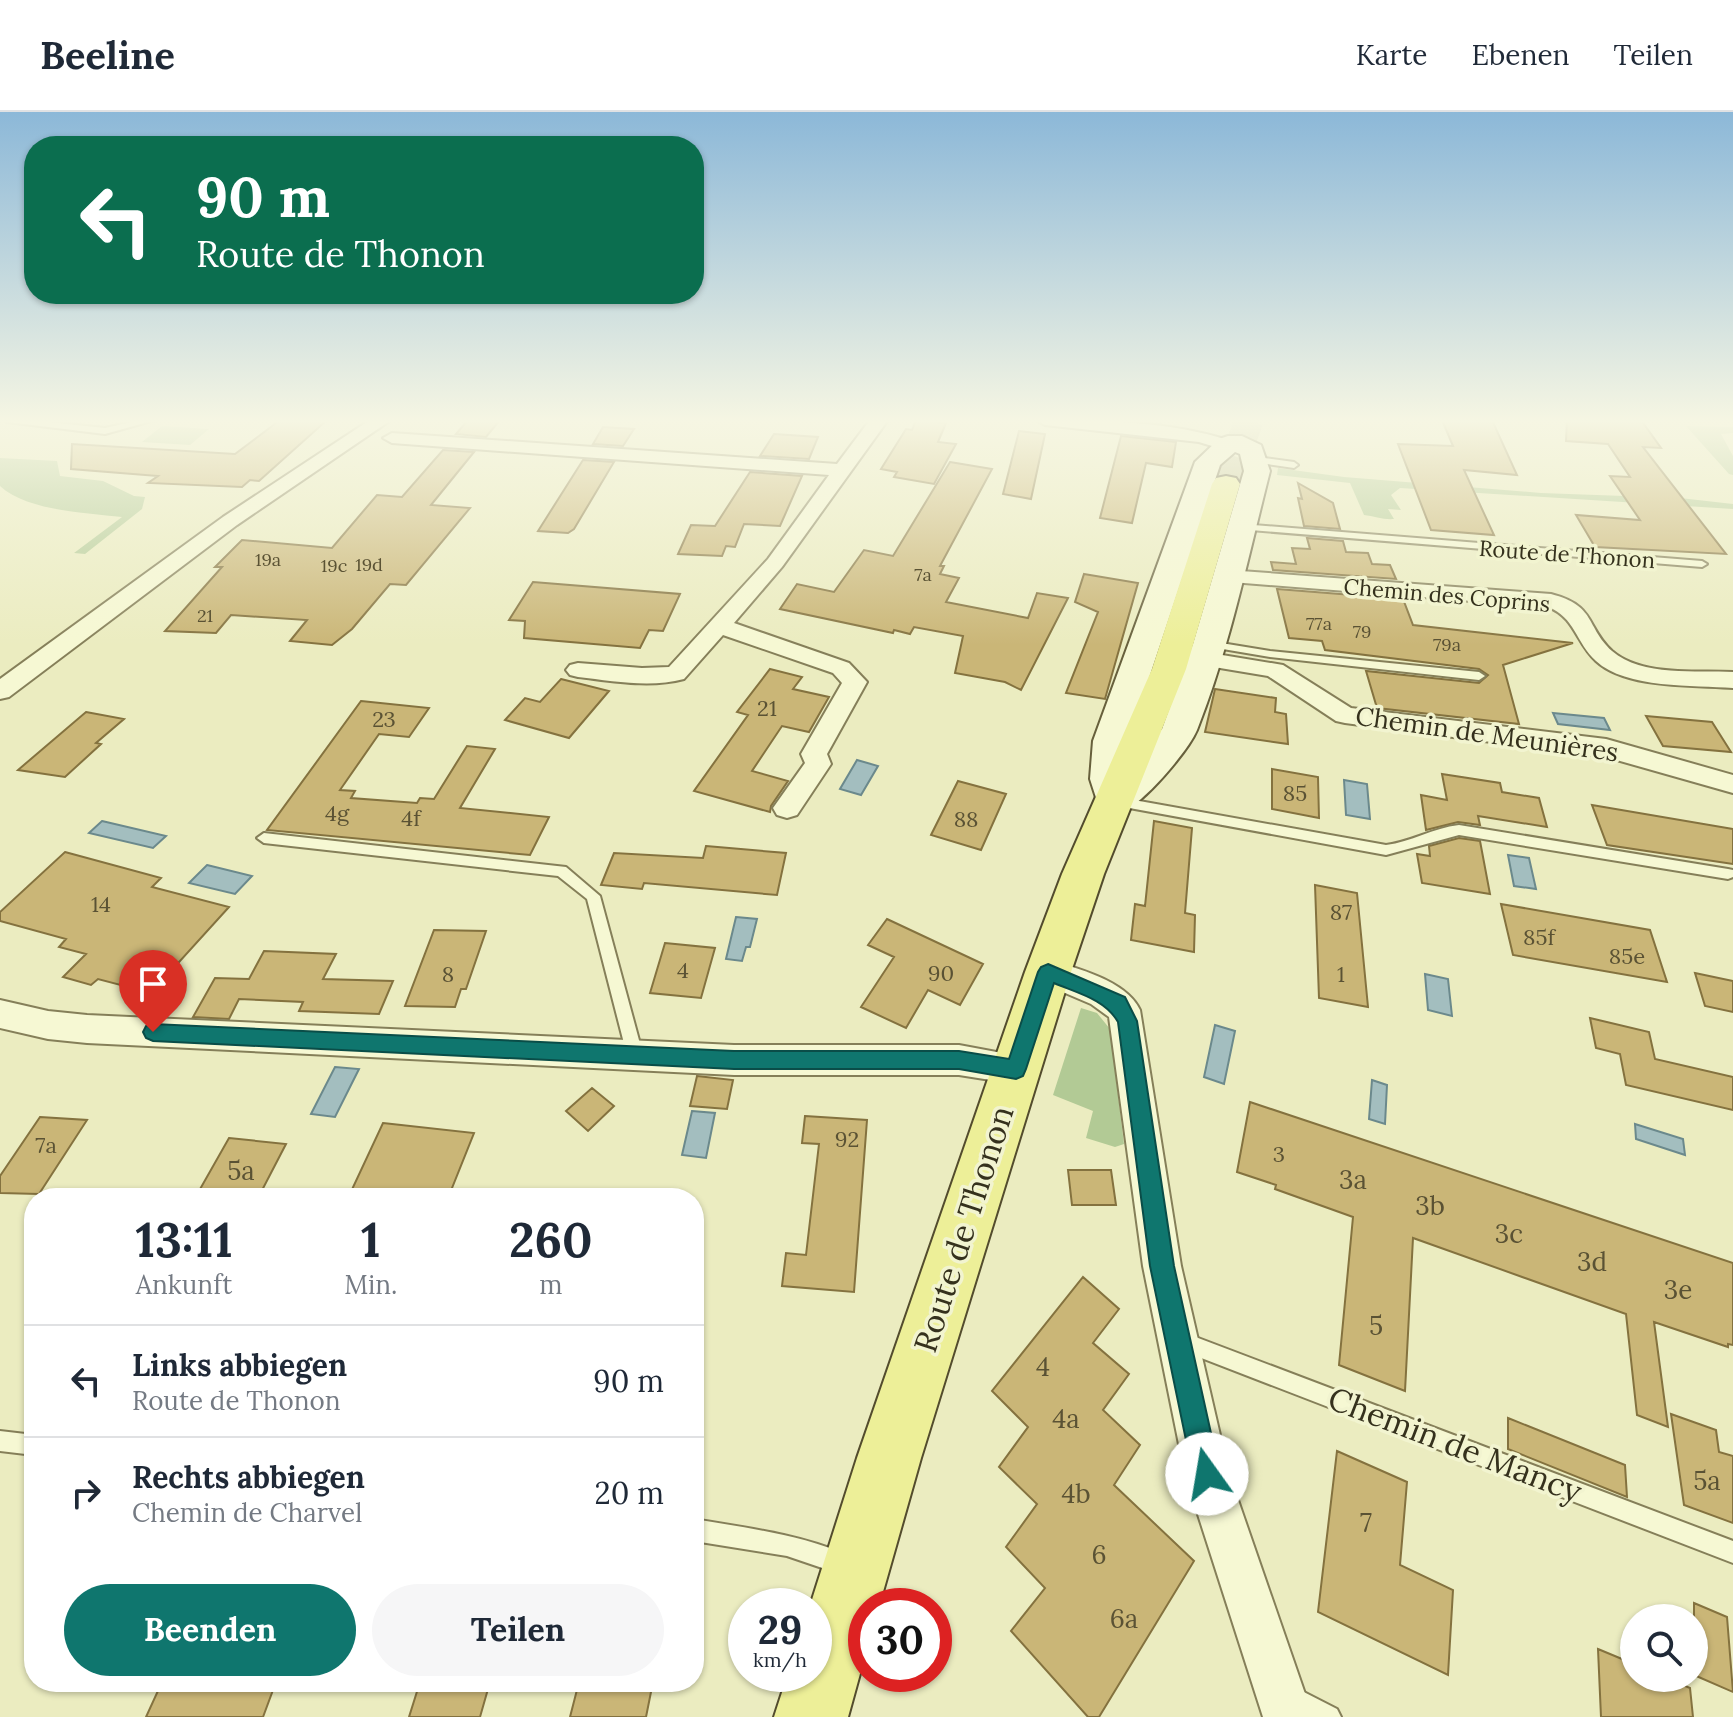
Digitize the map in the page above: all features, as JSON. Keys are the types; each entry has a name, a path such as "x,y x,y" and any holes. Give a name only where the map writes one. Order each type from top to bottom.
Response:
{"main road":[{"name":"Route de Thonon","path":"811,1717 889,1458 1016,1069 1048,972 1113,800"}],"street":[{"path":"0,691 241,513 272,495"},
{"path":"578,670 642,676 676,674 775,563 824,495"},
{"name":"Route de Thonon","path":"1196,495 1107,754 1106,779 1113,800 1130,788 1178,733 1206,652 1250,495"},
{"name":"Chemin des Coprins","path":"1227,576 1551,601 1579,615 1603,656 1614,664 1642,672 1733,680"},
{"path":"720,626 841,668 855,682 814,754 818,764 787,808"},
{"name":"Chemin de Meunières","path":"1206,652 1275,670 1345,715 1606,748 1733,784"},
{"path":"1,661 31,669"},
{"path":"1048,972 1102,994 1124,1010 1162,1266 1207,1474 1284,1704"},
{"path":"0,1014 48,1025 87,1029 734,1060 959,1060 1016,1069"}],"lane":[{"name":"Route de Thonon","path":"1241,527 1702,564"},
{"path":"1206,652 1270,654 1479,676"},
{"path":"1113,800 1148,809 1386,850 1406,848 1437,833 1459,830 1728,874"},
{"path":"264,838 561,871 593,896 635,1055"},
{"name":"Chemin de Mancy","path":"1177,1339 1733,1552"},
{"path":"0,1441 24,1444"},
{"path":"704,1532 767,1541 825,1555 855,1570"},
{"path":"1284,1704 1329,1717"}],"green space":[{"path":"14,495 145,497 142,509 85,554 74,553 122,517 75,512 26,501"},
{"path":"1355,495 1391,495 1401,510 1388,509 1394,519 1364,515"},
{"path":"1509,495 1680,498 1733,504 1733,509"},
{"path":"1081,1008 1097,1013 1110,1029 1124,1144 1115,1147 1086,1138 1093,1111 1053,1095"}],"water":[{"path":"1553,713 1604,718 1610,730 1558,724"},
{"path":"857,760 878,766 861,795 840,789"},
{"path":"1344,780 1367,784 1370,819 1346,815"},
{"path":"102,821 166,836 153,848 89,833"},
{"path":"1508,855 1529,858 1536,889 1514,886"},
{"path":"207,865 252,876 235,894 189,883"},
{"path":"736,917 757,919 750,947 746,947 742,961 726,959"},
{"path":"1425,974 1448,979 1452,1016 1428,1010"},
{"path":"1215,1025 1235,1031 1224,1084 1204,1077"},
{"path":"335,1067 359,1069 335,1117 311,1114"},
{"path":"1372,1080 1387,1085 1385,1124 1369,1119"},
{"path":"692,1111 715,1113 706,1158 682,1155"},
{"path":"1635,1124 1683,1139 1685,1155 1636,1139"}],"building":[{"path":"377,495 439,495 431,505 470,508 406,585 390,584 352,629 332,645 290,641 307,620 231,615 216,633 165,631 222,567 215,567 242,540 332,548"},
{"path":"561,495 594,495 574,529 568,533 538,531"},
{"path":"735,495 794,495 780,526 744,524 735,547 726,546 722,556 678,554 691,525 715,526"},
{"path":"930,495 978,495 940,566 944,566 940,574 959,578 946,602 1028,618 1037,593 1068,598 1021,690 1005,682 955,673 963,636 914,627 910,634 894,630 893,633 780,609 797,584 834,592 864,550 893,556"},
{"path":"1008,495 1032,495 1031,499"},
{"path":"1106,495 1139,495 1132,523 1100,518"},
{"path":"1301,495 1319,495 1333,503 1340,529 1304,526 1298,498 1302,499"},
{"path":"1418,495 1475,495 1494,535 1431,530"},
{"path":"1623,495 1680,495 1726,554 1595,547 1576,515 1640,520"},
{"path":"1307,538 1343,541 1346,552 1368,553 1372,564 1390,565 1396,579 1273,570 1271,562 1296,564 1292,548 1310,549"},
{"path":"1084,574 1138,583 1105,699 1066,693 1098,612 1075,602"},
{"path":"533,582 680,594 663,631 649,630 640,648 524,638 525,621 509,620"},
{"path":"1277,589 1403,599 1413,625 1573,643 1503,665 1519,724 1377,708 1366,671 1479,683 1488,675 1479,669 1325,650 1322,641 1289,638"},
{"path":"770,669 802,677 793,689 829,697 809,732 782,726 752,771 788,781 770,812 694,791 748,715 737,712"},
{"path":"561,679 609,691 569,738 505,720 525,698 540,702"},
{"path":"1215,689 1276,698 1275,712 1286,714 1288,744 1205,732"},
{"path":"361,701 429,708 409,737 379,734 340,790 355,791 351,798 417,803 420,798 434,799 467,746 495,749 460,808 549,817 530,855 267,830"},
{"path":"86,712 124,719 96,743 101,744 65,777 18,770"},
{"path":"1646,716 1712,722 1731,752 1663,746"},
{"path":"1272,769 1318,777 1319,818 1272,809"},
{"path":"1442,774 1500,783 1502,792 1539,798 1547,827 1478,816 1480,825 1458,822 1426,830 1421,795 1447,800"},
{"path":"958,781 1006,794 981,850 931,835"},
{"path":"1592,805 1733,829 1733,864 1607,845"},
{"path":"1154,821 1192,828 1185,913 1195,915 1194,952 1131,940 1135,904 1145,906"},
{"path":"1459,838 1480,841 1490,894 1422,883 1417,854 1430,856 1429,846"},
{"path":"706,846 786,853 777,895 644,883 642,889 601,885 614,853 703,858"},
{"path":"65,852 161,878 152,887 229,907 151,993 98,979 91,985 63,977 86,954 59,947 66,939 0,921 0,912"},
{"path":"1315,885 1357,893 1368,1007 1319,998"},
{"path":"1501,904 1650,930 1667,982 1513,955"},
{"path":"887,919 983,964 960,1005 928,990 906,1028 861,1007 894,957 868,945"},
{"path":"434,930 486,931 466,989 461,989 455,1007 405,1006"},
{"path":"665,943 715,948 701,998 650,993"},
{"path":"264,951 336,954 323,979 393,981 379,1014 299,1011 303,1002 239,999 229,1019 193,1017 215,978 249,979"},
{"path":"1695,973 1733,981 1733,1012 1705,1006"},
{"path":"1590,1018 1649,1032 1655,1059 1733,1077 1733,1110 1626,1085 1620,1054 1596,1048"},
{"path":"697,1076 733,1080 727,1109 690,1106"},
{"path":"592,1088 614,1106 588,1131 566,1111"},
{"path":"1250,1102 1733,1263 1733,1345 1728,1344 1728,1347 1654,1322 1668,1427 1637,1415 1626,1314 1413,1238 1405,1391 1339,1365 1353,1217 1237,1172"},
{"path":"805,1116 867,1120 854,1292 782,1286 786,1253 806,1255 819,1144 802,1143"},
{"path":"40,1117 87,1120 43,1188 24,1188 24,1194 0,1193 0,1176"},
{"path":"383,1123 474,1133 452,1188 353,1188"},
{"path":"229,1138 286,1144 263,1188 201,1188"},
{"path":"1068,1170 1111,1170 1116,1205 1072,1205"},
{"path":"1083,1277 1119,1309 1093,1343 1129,1374 1103,1410 1140,1445 1114,1485 1194,1561 1099,1717 1088,1717 1011,1631 1045,1588 1006,1547 1037,1504 999,1467 1028,1427 992,1391"},
{"path":"1671,1414 1716,1430 1719,1452 1733,1456 1733,1523 1684,1505"},
{"path":"1508,1418 1625,1465 1627,1497 1508,1449"},
{"path":"1337,1451 1407,1482 1400,1565 1453,1590 1448,1675 1318,1612"},
{"path":"1708,1609 1727,1617 1733,1692 1708,1681"},
{"path":"1598,1649 1620,1658 1620,1692 1690,1692 1693,1717 1601,1717"},
{"path":"157,1692 272,1692 263,1717 146,1717"},
{"path":"417,1692 487,1692 480,1717 409,1717"},
{"path":"576,1692 651,1692 646,1717 570,1717"}],"route":[{"path":"153,1032 734,1060 959,1060 1016,1069 1048,972 1102,994 1118,1003 1127,1021 1162,1266 1207,1474"}]}
